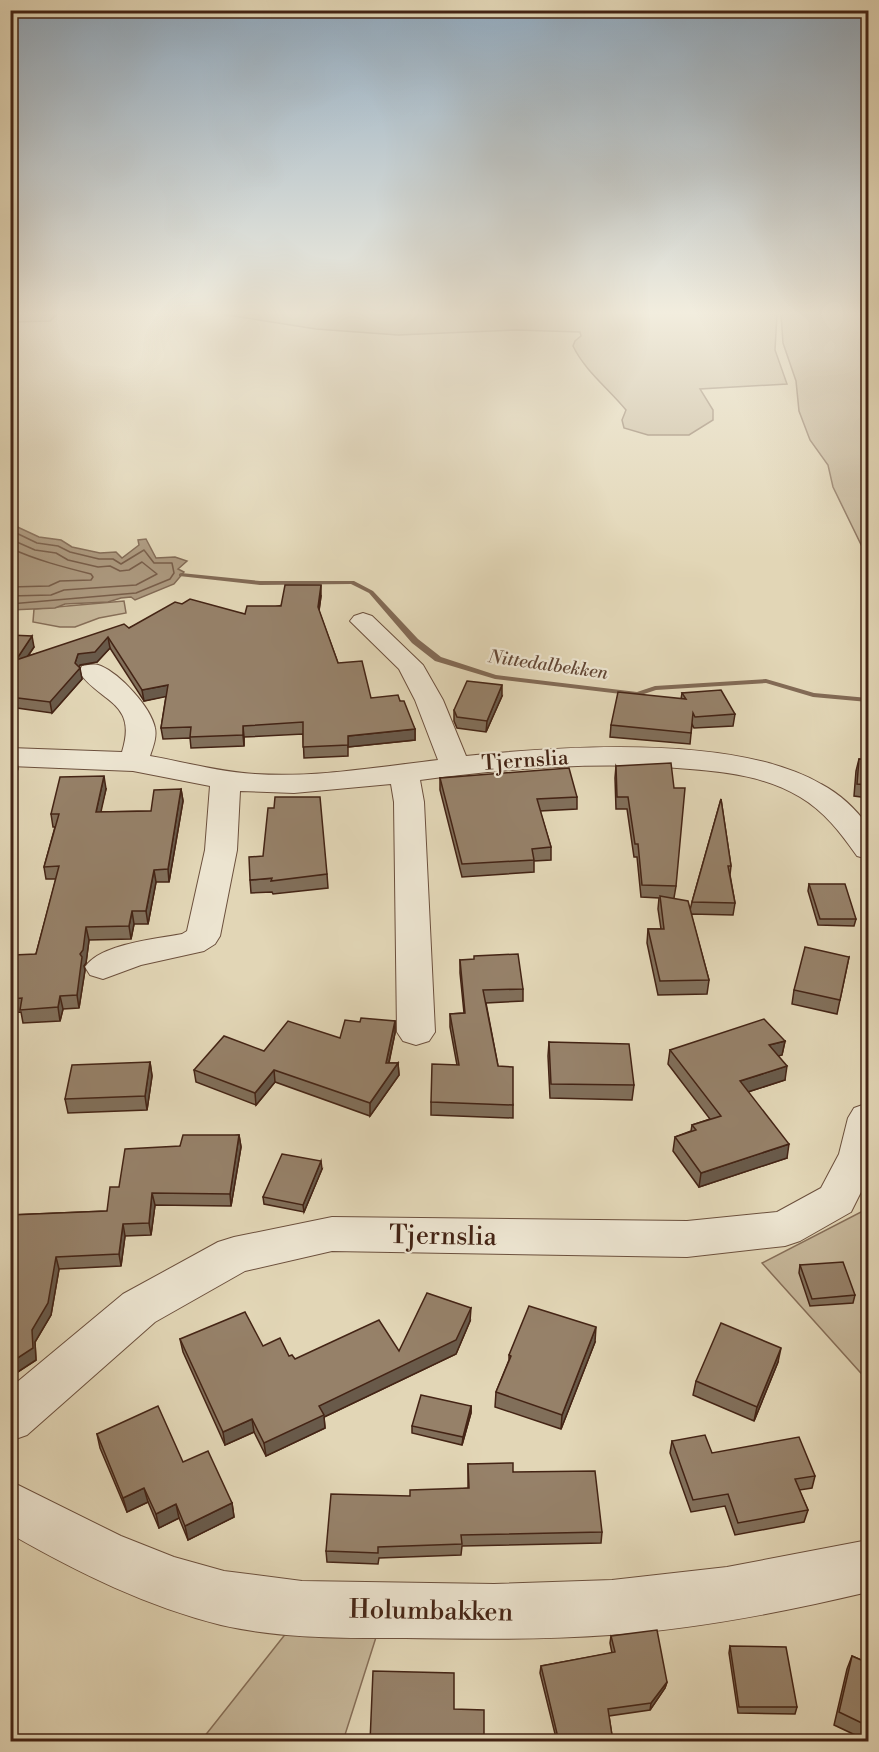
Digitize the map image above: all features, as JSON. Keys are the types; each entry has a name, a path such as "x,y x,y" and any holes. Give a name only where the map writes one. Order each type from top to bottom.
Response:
{"street":[{"path":"363,621 410,665 429,700 455,766"},
{"path":"92,672 111,685 137,717 141,731 134,762"},
{"name":"Tjernslia","path":"10,757 134,762 225,781 271,784 322,782 455,766 579,757 673,758 722,763 759,770 792,781 823,798 851,822 868,849"},
{"path":"404,772 409,802 416,1032"},
{"path":"103,967 132,955 192,943 203,936 221,850 225,781"},
{"name":"Tjernslia","path":"10,1419 139,1308 234,1255 332,1234 687,1239 786,1229 836,1200 860,1154 868,1118"},
{"name":"Holumbakken","path":"10,1505 59,1534 130,1568 200,1592 256,1603 306,1608 482,1612 584,1610 643,1605 753,1589 868,1566"}],"shaded area":[{"path":"613,396 704,396 713,410 713,420 689,435 648,435 624,428 622,420 626,410"},
{"path":"797,396 868,396 868,559 833,487 828,465 810,440 799,411"},
{"path":"124,601 126,613 99,618 75,627 33,622 34,609"},
{"path":"868,1195 868,1381 762,1263 865,1210"},
{"path":"378,1631 343,1741 200,1742 287,1632"}],"water":[{"path":"11,524 39,537 61,540 72,547 100,553 116,552 122,558 139,545 138,540 146,539 156,558 175,557 187,561 178,569 184,572 174,584 135,600 131,597 108,602 65,604 55,608 11,610"}],"building":[{"path":"285,585 321,585 318,607 338,663 362,661 371,698 398,695 400,701 404,701 415,729 348,736 348,745 303,747 303,722 243,726 243,735 190,737 191,727 161,728 168,685 142,690 108,637 95,652 78,654 75,663 80,668 50,702 10,697 10,635 32,636 16,660 124,624 129,628 175,602 182,604 190,599 245,614 247,606 281,606"},
{"path":"467,681 502,685 487,721 457,717 454,710"},
{"path":"721,690 735,714 695,717 693,713 691,733 611,725 618,692 686,699 682,693"},
{"path":"10,757 16,757 10,771"},
{"path":"859,759 868,760 868,785 857,784"},
{"path":"671,763 674,788 685,788 676,886 642,885 638,844 635,844 628,797 617,797 616,766"},
{"path":"569,768 577,797 537,799 551,847 532,849 534,860 462,864 440,778"},
{"path":"104,776 96,812 151,811 154,790 181,789 168,869 154,870 146,911 132,911 129,926 86,927 83,950 80,954 82,957 77,995 60,996 58,1007 20,1010 22,998 10,999 10,964 13,955 36,954 59,866 44,867 59,814 51,814 60,777"},
{"path":"275,797 320,797 327,874 271,881 272,878 250,880 249,857 263,856 268,808 274,808"},
{"path":"721,799 731,866 728,866 735,903 692,902"},
{"path":"809,884 845,884 856,919 820,919"},
{"path":"660,896 688,901 709,980 660,981 648,929 664,929"},
{"path":"805,947 849,957 840,1000 794,990"},
{"path":"518,954 523,989 483,990 498,1066 513,1067 513,1105 431,1102 432,1064 459,1065 450,1014 465,1013 460,960 474,959 474,956"},
{"path":"361,1018 395,1021 386,1063 398,1063 370,1103 274,1070 255,1093 194,1070 224,1036 264,1051 288,1021 340,1038 345,1020 360,1022"},
{"path":"764,1019 785,1041 769,1045 787,1066 740,1081 789,1144 701,1173 675,1137 696,1130 692,1125 721,1116 670,1050"},
{"path":"549,1042 629,1044 634,1085 551,1084"},
{"path":"150,1062 145,1096 65,1099 72,1065"},
{"path":"183,1135 239,1135 230,1194 152,1193 149,1223 123,1224 119,1254 56,1257 48,1303 32,1330 33,1348 10,1363 10,1215 107,1211 110,1187 119,1187 125,1149 180,1146"},
{"path":"282,1154 321,1161 303,1205 263,1197"},
{"path":"843,1262 855,1295 812,1299 800,1265"},
{"path":"427,1293 471,1308 456,1340 319,1406 324,1415 264,1443 252,1419 223,1432 180,1339 245,1312 263,1346 280,1338 289,1356 292,1355 295,1359 379,1320 399,1351"},
{"path":"529,1306 596,1327 562,1415 496,1392"},
{"path":"721,1323 781,1348 757,1407 696,1381"},
{"path":"421,1395 471,1406 463,1437 412,1426"},
{"path":"158,1406 183,1462 208,1451 232,1503 185,1526 176,1504 156,1514 144,1488 123,1498 97,1434"},
{"path":"705,1435 712,1453 799,1437 815,1476 795,1479 808,1510 738,1523 728,1494 693,1500 672,1441"},
{"path":"513,1463 513,1472 595,1471 602,1532 461,1535 462,1544 378,1547 378,1553 326,1551 331,1494 410,1496 410,1490 469,1488 468,1464"},
{"path":"657,1630 667,1682 651,1703 608,1709 613,1742 559,1742 541,1666 615,1652 611,1636"},
{"path":"730,1646 786,1647 797,1707 739,1707"},
{"path":"852,1656 868,1663 868,1726 839,1712"},
{"path":"373,1671 454,1673 454,1709 484,1710 484,1742 370,1742"}],"waterway":[{"name":"Nittedalbekken","path":"181,575 260,583 352,582 371,592 415,641 438,659 495,677 638,694 655,688 766,681 813,695 868,700"}]}
